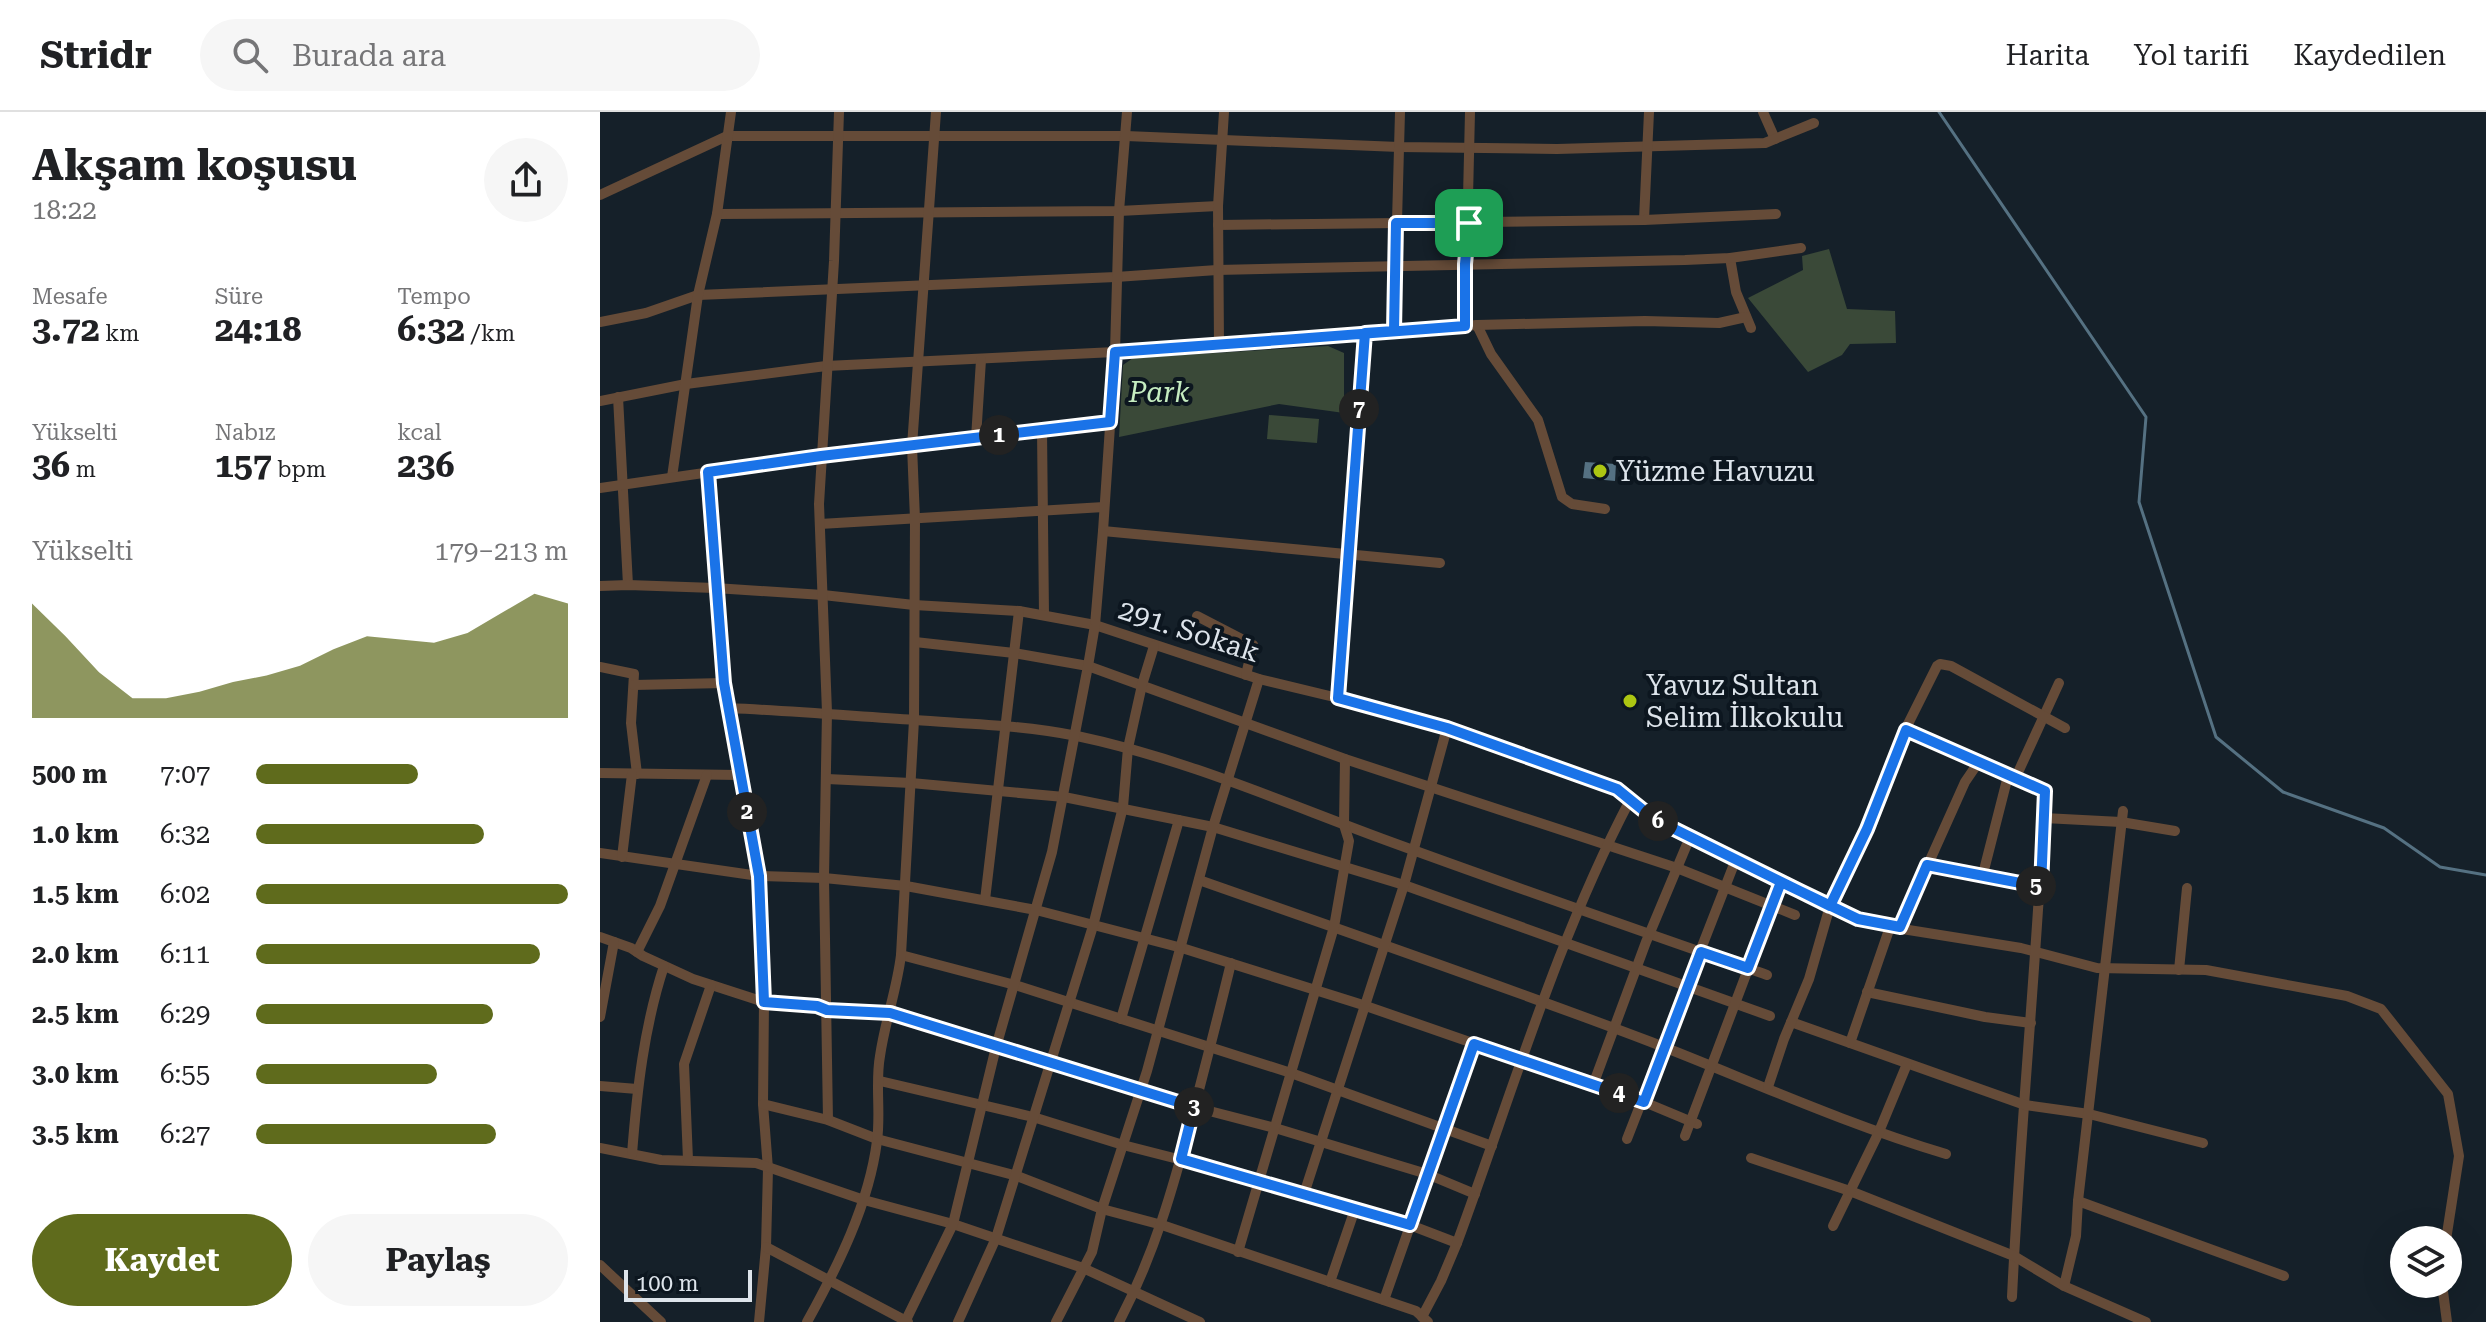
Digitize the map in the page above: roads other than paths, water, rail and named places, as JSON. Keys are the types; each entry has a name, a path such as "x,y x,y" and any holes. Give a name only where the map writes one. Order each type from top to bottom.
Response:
{"street":[{"path":"672,477 698,295 717,214 731,112"},
{"path":"828,1120 824,878 827,712 820,524 839,112"},
{"path":"807,1322 864,1200 877,1139 879,1058 901,955 914,720 915,519 912,446 936,112"},
{"path":"766,1247 907,1322 953,1224 996,1047 1036,910 1064,797 1095,625 1115,352 1119,211 1127,112"},
{"path":"1219,344 1218,206 1224,112"},
{"path":"1394,331 1400,112"},
{"path":"1465,326 1470,112"},
{"path":"1644,220 1649,112"},
{"path":"1763,112 1775,139"},
{"path":"600,195 727,136 1126,136 1399,147 1557,149 1765,143 1814,123"},
{"path":"717,214 1119,211 1218,206"},
{"path":"1218,225 1644,220 1776,214"},
{"path":"600,322 646,313 698,295 1217,270 1730,258 1801,248"},
{"path":"1730,258 1736,292 1751,328"},
{"path":"600,401 686,384 826,366 1115,352 1477,325 1645,321 1719,323 1746,317"},
{"path":"1477,325 1491,354 1538,420 1562,497 1572,504 1605,509"},
{"path":"1338,698 1365,333"},
{"path":"976,438 981,360"},
{"path":"618,397 628,585"},
{"path":"600,488 821,456 1110,422"},
{"path":"1042,430 1044,615"},
{"path":"708,472 724,683 759,876 764,1002 763,1104 768,1169 766,1247 759,1322"},
{"path":"820,524 1104,507"},
{"path":"1103,531 1440,563"},
{"name":"291. Sokak","path":"600,586 715,588 823,595 914,605 1019,611 1095,625 1259,679 1447,728 1617,789 1654,819 1858,919 2105,968 2206,970 2347,996 2381,1009 2448,1094 2459,1156 2448,1226"},
{"path":"985,900 1019,611"},
{"path":"1197,616 1253,645 1246,675"},
{"path":"915,642 1014,653 1088,666 1345,759 1677,868 1795,915"},
{"path":"958,1322 996,1238 1093,926 1123,807 1128,748 1154,646"},
{"path":"1768,1087 1809,979 1830,906 1867,829 1906,730 1940,664 1951,666 2065,728"},
{"path":"600,667 634,674 631,723 634,774 622,857"},
{"path":"1056,1322 1092,1252 1102,1209 1141,1090 1182,948 1213,827 1259,679"},
{"path":"634,685 724,683"},
{"path":"1983,874 2012,777 2045,717 2059,683"},
{"path":"729,708 1005,725 1128,748 1228,780 1412,850 1767,975"},
{"path":"1304,1194 1404,885 1447,728"},
{"path":"1906,730 2045,791 2012,1297"},
{"path":"1238,1252 1334,927 1349,841 1344,825 1345,759"},
{"path":"1850,1043 1867,992 1895,927 1965,782 1978,763"},
{"path":"600,773 739,775"},
{"path":"637,952 676,865 707,775"},
{"path":"827,779 1064,797 1213,827 1404,885 1770,1016"},
{"path":"763,1104 828,1120 877,1139 1017,1176 1102,1209 1162,1225 1416,1311 1425,1319 1457,1243 1563,944 1606,845 1630,800"},
{"path":"2044,818 2122,817 2175,831"},
{"path":"2064,1286 2076,1236 2122,817"},
{"path":"1121,1019 1179,820"},
{"path":"1593,1085 1649,934 1690,837"},
{"path":"600,853 759,876 824,878 906,886 1036,910 1182,948 1363,1005 1694,1122"},
{"path":"1627,1139 1644,1102 1736,859"},
{"path":"1927,865 2041,887"},
{"path":"1199,880 1614,1028 1768,1087 1878,1134 1946,1154"},
{"path":"1685,1136 1694,1122 1711,1065 1781,882"},
{"path":"2179,970 2187,888"},
{"path":"600,937 711,985 764,1002 817,1006 827,1010 890,1013 1194,1107 1427,1174 1475,1194"},
{"path":"600,1017 614,942"},
{"path":"901,955 1015,985 1291,1073 1492,1146"},
{"path":"1119,1322 1162,1225 1211,1050 1231,963"},
{"path":"632,1154 647,1022 664,966"},
{"path":"688,1160 684,1064 711,985"},
{"path":"1867,992 1985,1017 2031,1023"},
{"path":"1791,1022 2025,1105 2089,1114 2203,1143"},
{"path":"1384,1300 1474,1044"},
{"path":"1833,1226 1878,1134 1907,1064"},
{"path":"880,1081 1033,1117 1123,1145 1260,1180 1410,1225 1457,1243"},
{"path":"600,1086 637,1089"},
{"path":"601,1151 661,1160 756,1163 1083,1268 1200,1322"},
{"path":"1751,1158 1850,1191 2014,1256 2064,1286 2146,1322"},
{"path":"2078,1201 2284,1276"},
{"path":"1330,1282 1355,1209"},
{"path":"600,1265 661,1322"},
{"path":"2444,1298 2447,1322"},
{"path":"641,1322 648,1309"}],"water":[{"name":"Yüzme Havuzu","path":"1585,462 1616,464 1615,481 1583,478"}],"waterway":[{"path":"1939,112 2146,417 2139,502 2216,737 2283,792 2384,828 2440,867 2486,875"}],"place":[{"name":"Yüzme Havuzu","path":"1600,471"},
{"name":"Yavuz Sultan Selim İlkokulu","path":"1630,701"}],"park label":[{"name":"Park","path":"1159,392"}]}
